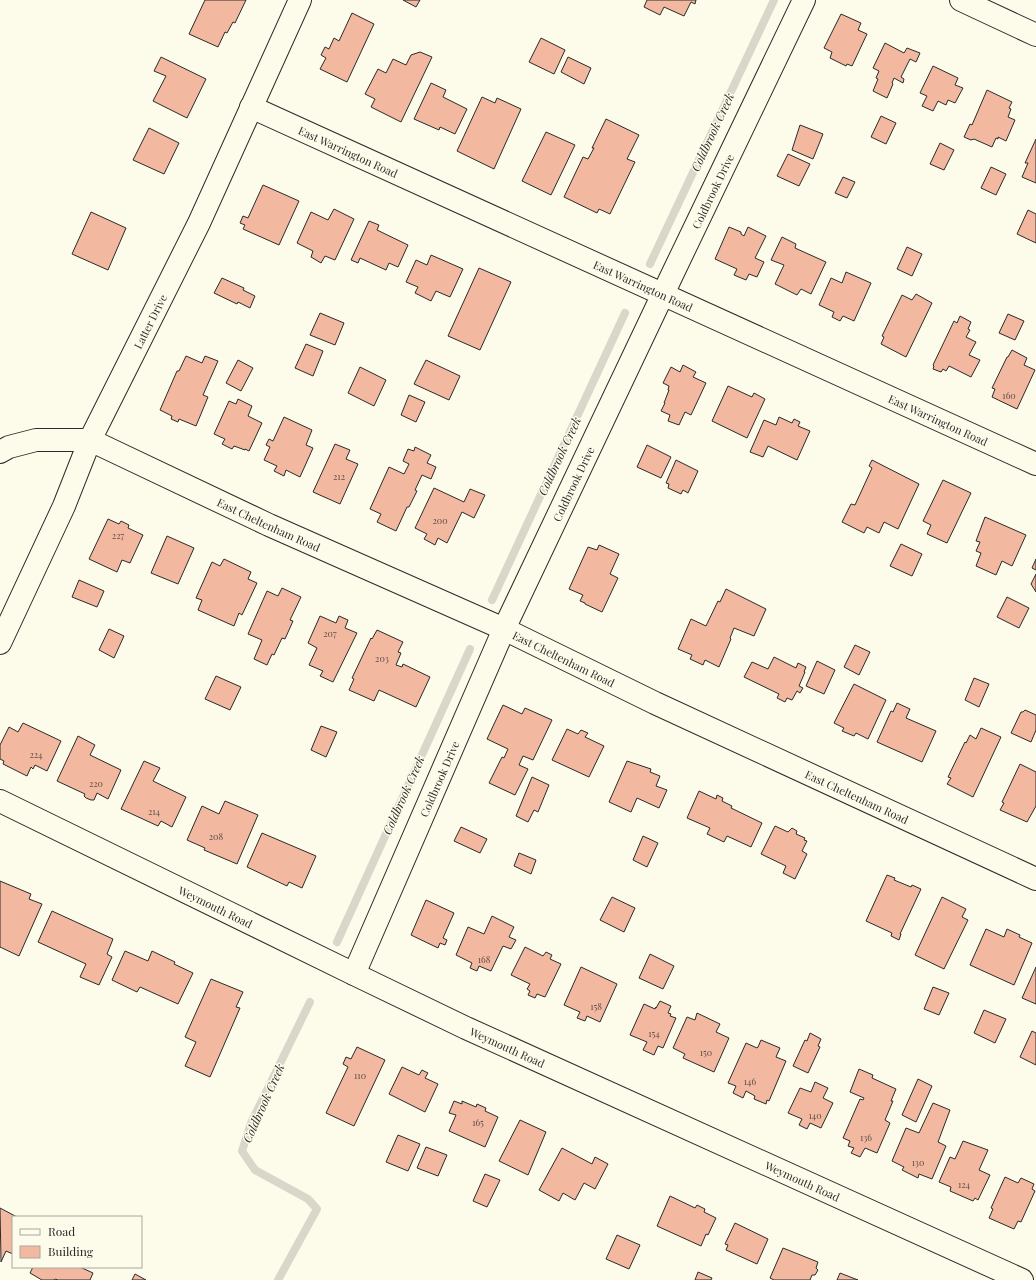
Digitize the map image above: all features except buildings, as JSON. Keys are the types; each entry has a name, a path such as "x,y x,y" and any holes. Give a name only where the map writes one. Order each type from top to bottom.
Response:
{"street":[{"name":"Latter Drive","path":"0,643 64,506 90,440 199,223 300,0"},
{"name":"Coldbrook Drive","path":"354,974 504,629 804,0"},
{"path":"961,0 1036,35"},
{"name":"East Warrington Road","path":"251,107 1036,464"},
{"path":"0,452 9,447 36,440 90,440"},
{"name":"East Cheltenham Road","path":"90,440 269,525 504,629 655,703 1036,879"},
{"name":"Weymouth Road","path":"0,801 354,974 488,1037 1022,1280"}],"waterway":[{"name":"Coldbrook Creek","path":"650,264 774,0"},
{"name":"Coldbrook Creek","path":"492,600 625,313"},
{"name":"Coldbrook Creek","path":"337,942 470,649"},
{"name":"Coldbrook Creek","path":"278,1280 317,1209 308,1199 255,1170 242,1151 251,1123 310,1002"}]}
